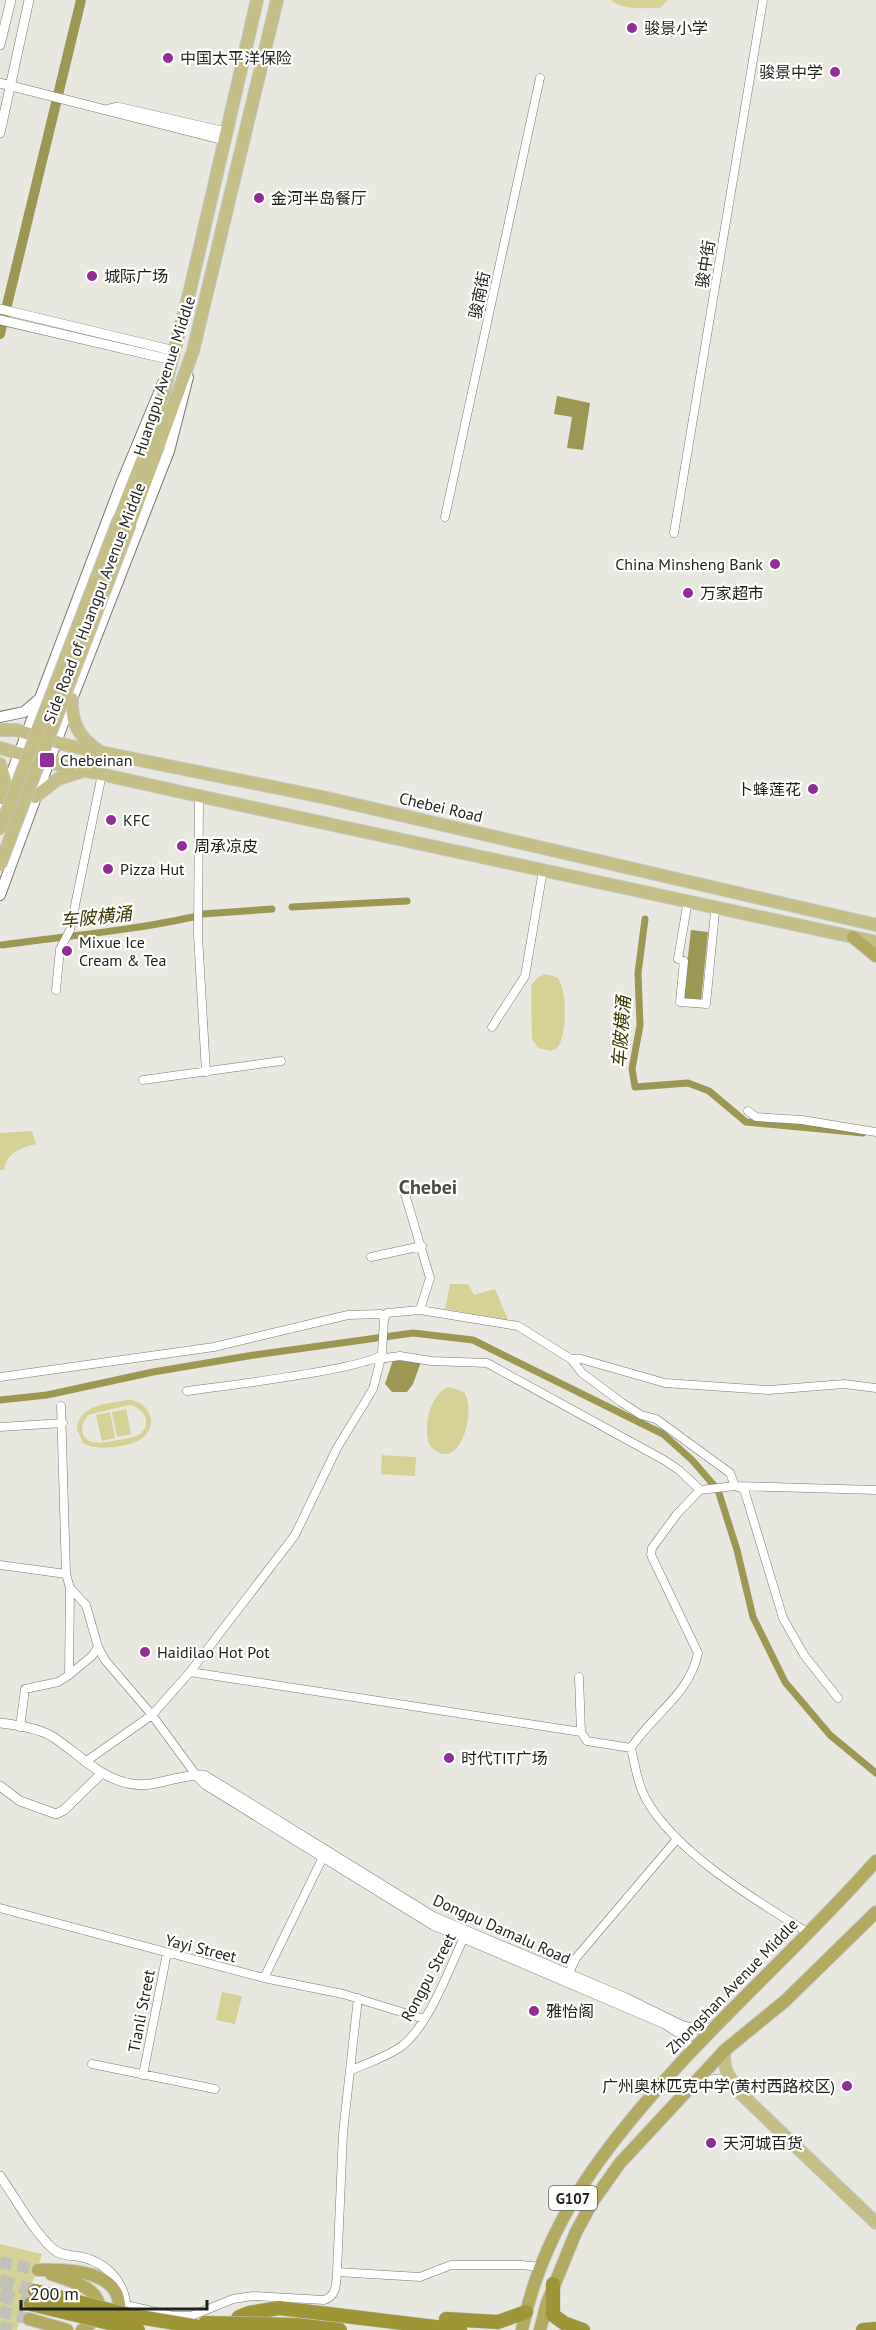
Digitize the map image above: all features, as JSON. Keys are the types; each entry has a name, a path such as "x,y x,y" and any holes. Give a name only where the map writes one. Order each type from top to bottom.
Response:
{"highway":[{"path":"853,937 876,956"},
{"name":"Zhongshan Avenue Middle","path":"522,2330 540,2267 573,2197 629,2120 714,2028 876,1861"},
{"path":"725,2050 785,2001 876,1912"},
{"name":"G107","path":"540,2330 554,2284 576,2232 593,2201 640,2139 725,2050"},
{"path":"659,2086 656,2093 658,2102 662,2106 671,2107"},
{"path":"629,2120 641,2127 640,2139"},
{"path":"82,2330 99,2318 100,2303 97,2296 84,2287 38,2270 56,2269 108,2282 118,2293 120,2301 118,2319 113,2330"},
{"path":"554,2284 553,2314 564,2323 583,2330"},
{"path":"138,2330 33,2298 79,2304 216,2330"},
{"path":"231,2330 239,2317 266,2308 460,2330"},
{"path":"309,2312 370,2312 486,2323 511,2319 526,2312"},
{"path":"29,2319 63,2329"},
{"path":"168,2322 388,2330"},
{"path":"321,2328 340,2330"},
{"path":"863,2330 876,2329"}],"main road":[{"name":"Huangpu Avenue Middle","path":"125,522 155,427 195,271 257,0"},
{"name":"Huangpu Avenue Middle","path":"37,747 193,351 277,0"},
{"path":"210,202 217,212 224,211 229,206"},
{"path":"195,271 205,266 213,275"},
{"name":"Side Road of Huangpu Avenue Middle","path":"0,895 72,699 169,451 193,351"},
{"name":"Side Road of Huangpu Avenue Middle","path":"1,802 19,752 21,731 40,697 151,408 172,360"},
{"path":"68,623 71,631 79,637 89,638 97,635"},
{"path":"49,674 52,682 60,687 68,688 78,685"},
{"path":"0,719 24,712 40,697"},
{"path":"72,699 72,717 78,730 104,753 98,762 102,774"},
{"name":"Chebei Road","path":"0,719 21,731 56,742 327,798 876,925"},
{"path":"0,730 21,731"},
{"path":"17,848 9,837 0,831 37,747"},
{"path":"0,865 37,747"},
{"path":"0,748 87,771 199,796 876,942"},
{"path":"0,764 5,780 1,802 17,802 24,806 29,814"},
{"path":"35,797 58,779 87,771"},
{"path":"604,883 611,881 615,875 609,863"},
{"path":"645,892 640,887 639,880 650,872"},
{"path":"725,2050 727,2074 740,2093 876,2223"}],"street":[{"path":"0,45 11,0"},
{"path":"0,133 4,84 29,0"},
{"name":"骏中街","path":"674,532 763,0"},
{"name":"骏南街","path":"445,517 540,78"},
{"path":"4,84 109,109 117,107 225,136"},
{"path":"0,309 172,360"},
{"path":"0,320 172,360"},
{"path":"56,990 60,949 70,930 102,774"},
{"path":"199,796 198,936 206,1072"},
{"path":"492,1027 525,976 543,870"},
{"path":"687,906 678,959 684,960 680,1002 706,1004 715,912"},
{"path":"143,1080 281,1061"},
{"path":"748,1111 756,1117 802,1120 876,1132"},
{"path":"405,1194 430,1278 420,1310"},
{"path":"371,1257 422,1246"},
{"path":"85,1762 152,1714 190,1671 294,1535 337,1448 374,1389 382,1354 384,1319 387,1313 420,1310 518,1326 571,1359 582,1373 621,1402 640,1415 656,1419 730,1473 735,1485 744,1489 783,1618 804,1655 838,1698"},
{"path":"0,1377 214,1347 348,1315 381,1314 384,1319"},
{"path":"187,1391 349,1366 378,1359 382,1354"},
{"path":"382,1354 385,1358 400,1356 431,1362 468,1360 487,1363 664,1460 679,1470 700,1490"},
{"path":"571,1359 581,1359 665,1383 769,1390 844,1384 876,1388"},
{"path":"61,1406 66,1574 70,1588 69,1675"},
{"path":"0,1427 63,1423"},
{"path":"631,1748 647,1726 672,1703 696,1665 698,1653 651,1555 652,1548 661,1533 700,1490 735,1485 876,1490"},
{"path":"0,1565 66,1574"},
{"path":"0,1723 52,1736 102,1773 136,1785 172,1782 196,1774 152,1714 105,1660 98,1647 86,1605 70,1588"},
{"path":"21,1727 25,1689 58,1682 92,1656 98,1647"},
{"path":"190,1671 581,1732"},
{"path":"579,1677 581,1732 587,1741 631,1748"},
{"path":"631,1748 642,1792 677,1839 772,1910 807,1932"},
{"path":"0,1786 20,1801 56,1814 64,1810 102,1773"},
{"name":"Dongpu Damalu Road","path":"196,1774 206,1785 465,1935 688,2028 714,2028"},
{"path":"568,1975 576,1958 677,1839"},
{"path":"264,1978 325,1852"},
{"name":"Yayi Street","path":"0,1908 264,1978 358,1998 424,2019"},
{"name":"Dongpu Damalu Road","path":"465,1935 568,1975 674,2028 688,2040 691,2053"},
{"name":"Rongpu Street","path":"352,2070 393,2052 410,2038 424,2019 465,1935"},
{"name":"Tianli Street","path":"142,2074 167,1953"},
{"path":"126,2305 173,2316 191,2316 233,2299 253,2296 324,2300 331,2298 335,2292 338,2272 344,2133 358,1998"},
{"path":"92,2064 215,2089"},
{"path":"693,2083 720,2079 740,2093"},
{"path":"0,2176 36,2230 53,2248 63,2254 102,2265 116,2278 126,2305 125,2320 120,2330"},
{"path":"338,2272 420,2277 451,2265 540,2267"}],"shaded area":[{"path":"611,0 668,0 660,8 641,8 622,6"},
{"path":"557,396 590,403 583,450 567,448 572,417 554,414"},
{"path":"691,930 708,932 701,1001 683,999"},
{"path":"545,974 557,977 561,983 565,1013 560,1042 557,1048 550,1051 538,1048 532,1039 531,986 537,978"},
{"path":"32,1131 36,1144 11,1155 4,1170 0,1170 0,1133"},
{"path":"450,1284 468,1284 474,1295 495,1289 508,1320 445,1309"},
{"path":"401,1358 421,1362 413,1384 407,1392 392,1392 385,1384 393,1360"},
{"path":"450,1387 464,1392 468,1401 467,1425 457,1447 450,1453 441,1453 430,1446 428,1421 437,1396"},
{"path":"127,1400 140,1403 151,1417 149,1430 145,1436 133,1443 115,1447 96,1447 83,1443 77,1429 83,1414 103,1404","holes":["129,1405 142,1412 146,1420 145,1429 139,1435 99,1443 89,1441 85,1437 82,1425 88,1415"]},
{"path":"126,1409 131,1434 117,1437 112,1412"},
{"path":"110,1412 115,1438 102,1441 96,1415"},
{"path":"382,1455 416,1457 415,1476 381,1474"},
{"path":"222,1992 242,1996 235,2024 216,2020"},
{"path":"0,2244 42,2254 17,2330 0,2330"}],"waterway":[{"path":"0,334 81,0"},
{"name":"车陂横涌","path":"292,907 407,901"},
{"name":"车陂横涌","path":"202,914 272,909"},
{"name":"车陂横涌","path":"2,945 121,930 193,917"},
{"name":"车陂横涌","path":"645,919 638,973 640,1025 632,1069 635,1087 688,1083 709,1091 746,1122 863,1133"},
{"path":"0,1400 47,1395 153,1372 254,1355 413,1333 473,1340 663,1434 692,1460 718,1490 737,1550 753,1617 785,1682 830,1735 876,1773"}],"tunnel":[{"path":"0,2262 38,2270"},
{"path":"0,2281 35,2291"},
{"path":"0,2295 31,2304"},
{"path":"0,2311 29,2319"},
{"path":"0,2327 12,2330"}],"place":[{"name":"骏景小学","path":"632,28"},
{"name":"中国太平洋保险","path":"168,58"},
{"name":"骏景中学","path":"835,72"},
{"name":"金河半岛餐厅","path":"259,198"},
{"name":"城际广场","path":"92,276"},
{"name":"China Minsheng Bank","path":"775,564"},
{"name":"万家超市","path":"688,593"},
{"name":"Chebeinan","path":"47,760"},
{"name":"卜蜂莲花","path":"813,789"},
{"name":"KFC","path":"111,820"},
{"name":"周承凉皮","path":"182,846"},
{"name":"Pizza Hut","path":"108,869"},
{"name":"Mixue Ice Cream & Tea","path":"67,951"},
{"name":"Haidilao Hot Pot","path":"145,1652"},
{"name":"时代TIT广场","path":"449,1758"},
{"name":"雅怡阁","path":"534,2011"},
{"name":"广州奥林匹克中学(黄村西路校区)","path":"847,2086"},
{"name":"天河城百货","path":"711,2143"}],"district":[{"name":"Chebei","path":"428,1187"}]}
